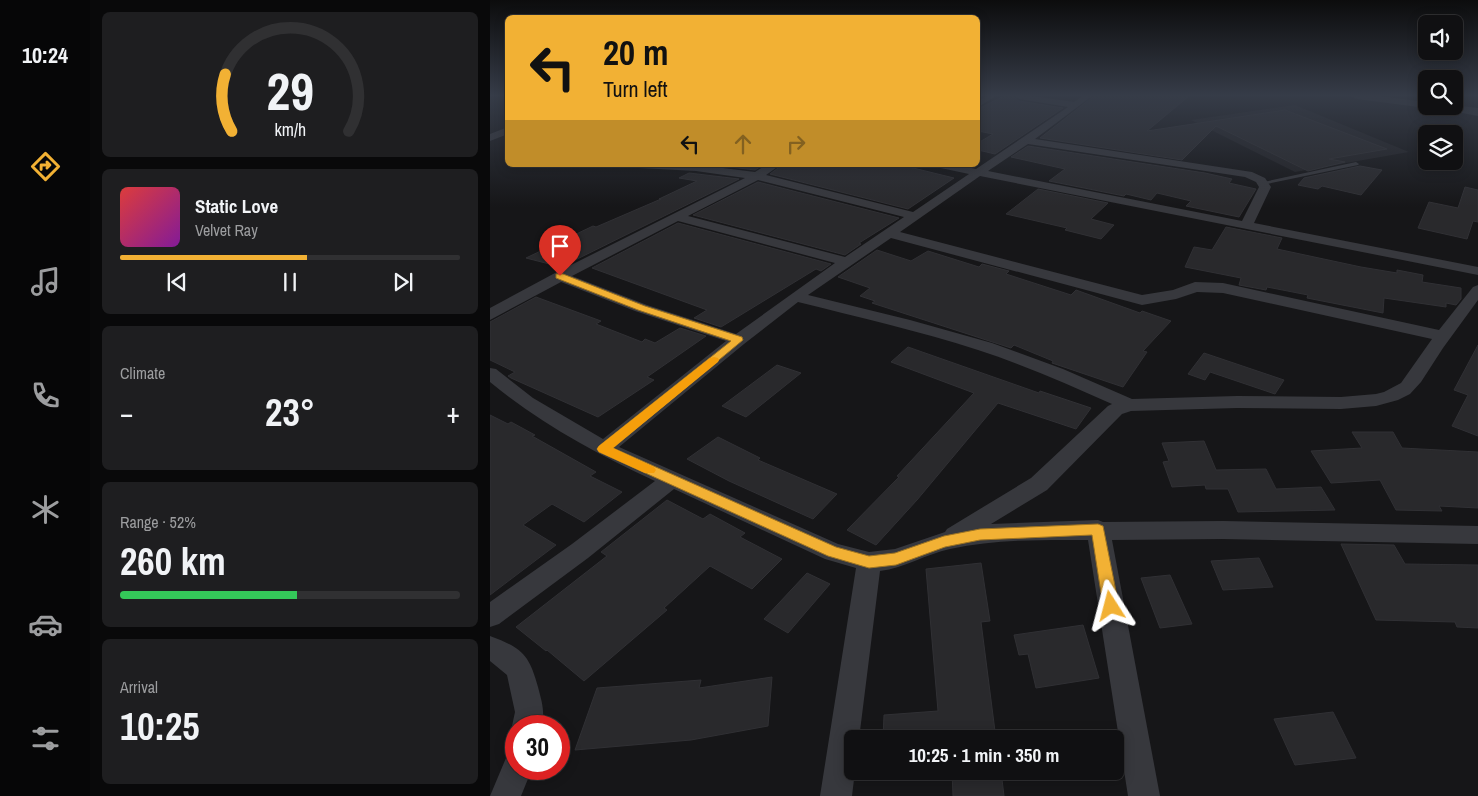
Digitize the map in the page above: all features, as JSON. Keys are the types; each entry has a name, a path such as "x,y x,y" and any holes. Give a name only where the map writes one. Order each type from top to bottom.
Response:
{"street":[{"path":"604,449 738,340 795,297 1035,133"},
{"path":"1024,140 1248,174 1256,177 1265,186 1246,225"},
{"path":"677,167 757,176 915,216"},
{"path":"490,315 560,276 757,176 771,167"},
{"path":"950,167 1478,271"},
{"path":"676,217 848,262"},
{"path":"889,233 1142,300 1176,294 1195,288 1223,288 1443,336"},
{"path":"560,276 642,308 738,340"},
{"path":"944,541 1039,484 1069,457 1115,410 1129,405 1364,402 1386,398 1406,389 1478,290"},
{"path":"795,297 951,337 1011,355 1058,373 1129,405"},
{"path":"490,373 526,402 604,449 833,552 869,562 896,559 944,541 980,534 1098,529 1478,535"},
{"path":"490,616 580,551 671,480"},
{"path":"1098,529 1144,796"},
{"path":"836,796 869,562"},
{"path":"490,648 502,653 519,668 529,715"},
{"path":"505,796 512,780"}],"lane":[{"path":"1262,183 1356,164"}],"shaded area":[{"path":"1217,133 1363,133 1409,152 1295,172"}],"building":[{"path":"989,133 1026,133 995,154 980,150 980,142 993,134"},
{"path":"1046,133 1209,133 1182,160 1040,138"},
{"path":"1231,133 1346,133 1387,149 1329,159 1345,162 1308,171"},
{"path":"1028,146 1205,173 1232,179 1229,183 1256,189 1239,217 1186,206 1191,201 1157,193 1151,200 1126,194 1124,196 1049,181 1065,169 1011,157"},
{"path":"1360,166 1382,170 1361,195 1322,186 1318,189 1298,185 1304,178"},
{"path":"730,167 760,167 755,170"},
{"path":"779,167 909,167 954,178 908,209 770,174"},
{"path":"689,173 739,179 561,267 526,258 593,226 596,227 661,199 659,199 697,181 679,178"},
{"path":"758,182 899,218 859,243 861,244 845,255 693,215"},
{"path":"1465,187 1478,190 1478,222 1473,221 1467,239 1418,228 1429,202 1458,208"},
{"path":"1038,189 1108,203 1091,219 1114,225 1101,239 1065,230 1067,228 1006,214"},
{"path":"678,223 831,264 821,271 816,269 721,327 694,318 707,310 592,268"},
{"path":"1226,227 1282,238 1277,249 1361,267 1397,273 1397,270 1423,275 1422,282 1461,288 1461,299 1456,305 1446,303 1446,307 1384,298 1383,313 1307,298 1308,295 1267,287 1266,290 1239,285 1241,278 1185,267 1194,247 1212,250"},
{"path":"877,250 911,261 928,251 979,267 982,264 1009,271 1006,274 1071,295 1076,290 1140,313 1142,311 1171,321 1143,351 1147,352 1123,387 1052,363 1053,361 1014,345 1011,348 872,303 875,301 860,296 870,288 838,277"},
{"path":"536,297 601,321 596,324 642,342 645,339 655,343 680,328 706,336 647,377 654,380 598,417 511,378 508,376 515,372 490,360 490,322"},
{"path":"1478,345 1478,436 1452,426 1468,395 1454,390"},
{"path":"908,347 1039,393 1040,391 1091,408 1076,429 998,403 917,500 876,545 847,530 899,477 897,476 974,393 891,362"},
{"path":"1204,353 1284,380 1275,394 1210,372 1205,380 1188,374"},
{"path":"777,365 801,373 746,417 722,406"},
{"path":"490,415 508,424 511,422 535,435 532,436 596,472 590,476 622,492 584,522 552,504 523,525 556,545 490,595"},
{"path":"1352,432 1393,432 1402,448 1478,452 1478,508 1439,506 1442,511 1396,510 1380,480 1331,483 1311,451 1362,448"},
{"path":"718,437 760,458 758,460 837,494 813,519 729,481 687,459"},
{"path":"1204,441 1216,470 1266,469 1276,489 1321,487 1335,510 1238,512 1228,489 1206,489 1205,485 1172,487 1163,462 1169,461 1162,443"},
{"path":"667,500 703,519 710,514 745,533 740,537 782,559 752,589 710,566 664,608 667,610 584,681 516,627 607,556 601,552"},
{"path":"1341,544 1394,545 1405,564 1478,565 1478,628 1457,627 1455,622 1376,620"},
{"path":"1259,558 1273,587 1223,590 1211,561"},
{"path":"981,563 990,621 981,622 995,730 883,730 884,715 938,711 926,569"},
{"path":"807,573 830,584 788,633 764,619"},
{"path":"1170,575 1192,624 1160,628 1141,578"},
{"path":"1083,625 1099,678 1036,688 1028,654 1019,655 1014,635"},
{"path":"772,677 768,726 691,740 575,750 597,688 701,680 699,688"},
{"path":"1333,712 1356,758 1295,765 1274,719"},
{"path":"952,780 1002,780 1004,796 953,796"}],"slow traffic":[{"path":"650,470 604,449 714,360"}],"route":[{"path":"560,276 642,308 738,340 604,449 833,552 869,562 896,559 944,541 980,534 1098,529 1111,606"}]}
